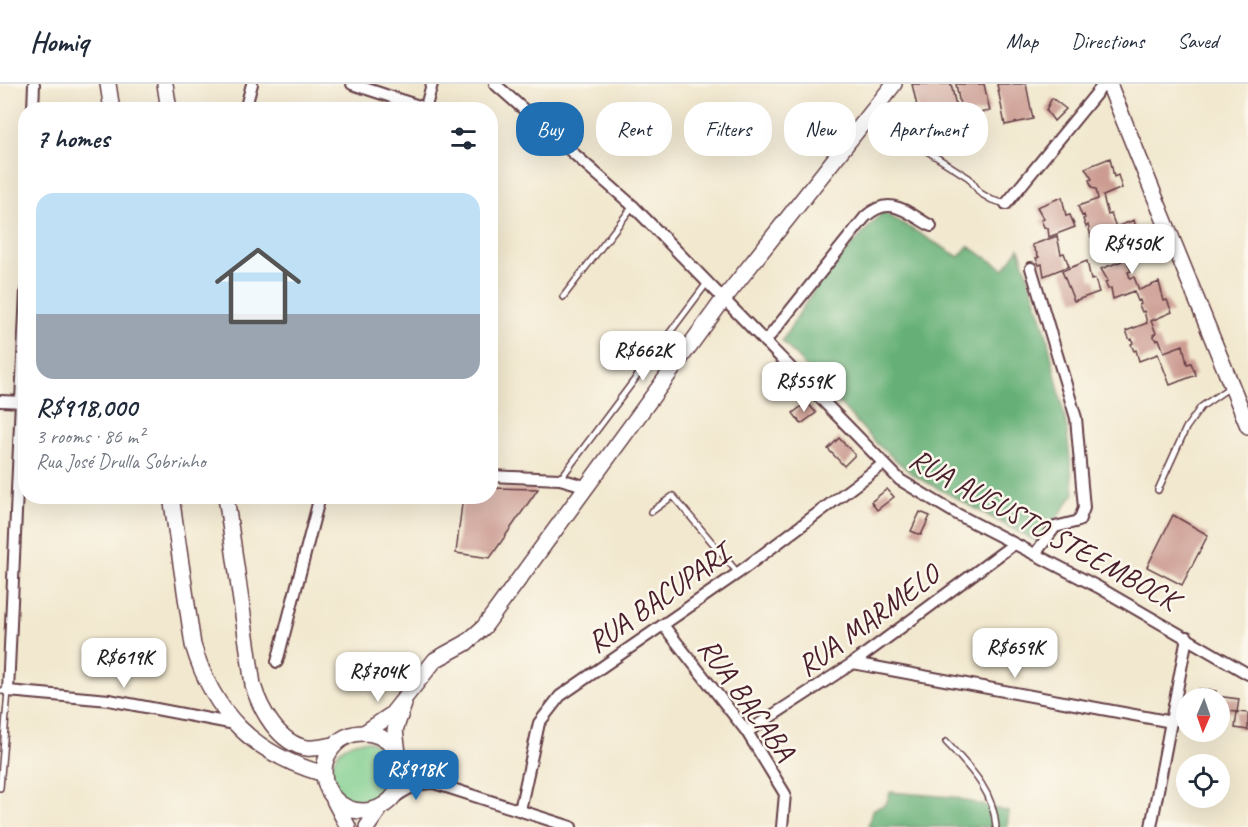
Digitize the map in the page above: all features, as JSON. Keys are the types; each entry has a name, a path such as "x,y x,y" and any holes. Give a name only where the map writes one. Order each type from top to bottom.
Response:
{"main road":[{"path":"108,84 111,102"},
{"path":"165,84 168,102"},
{"path":"880,102 894,84"},
{"path":"1109,84 1248,426"},
{"path":"348,827 330,792 324,774 325,763 335,745 348,736 364,733 391,715 409,689 435,660 466,643 484,627 723,300 868,117"},
{"path":"172,504 193,645 200,669 212,693 236,724 257,745 291,765 324,774"},
{"path":"227,504 253,685 258,702 268,718 290,741 306,748 335,745"},
{"path":"367,827 386,804 401,780 395,730 409,689"},
{"path":"364,733 384,739 399,755"},
{"path":"330,792 347,808 370,811 386,804"}],"street":[{"path":"33,102 34,84"},
{"path":"247,102 252,84"},
{"path":"352,84 405,102"},
{"path":"427,102 432,84"},
{"name":"RUA AUGUSTO STEEMBOCK","path":"495,84 633,207 882,465 926,497 1187,637 1248,674"},
{"path":"1006,204 1104,84"},
{"path":"765,342 865,216 877,206 892,204 931,226"},
{"path":"1031,268 1076,418 1084,508 1079,521 1055,528 1035,554"},
{"path":"0,401 18,401"},
{"name":"RUA BACUPARI","path":"520,810 539,723 548,708 560,696 738,573 882,465"},
{"path":"498,476 560,480 588,487"},
{"path":"18,477 4,691 109,700 236,724"},
{"path":"277,662 318,504"},
{"name":"RUA MARMELO","path":"747,732 853,663 1014,544"},
{"name":"RUA BACABA","path":"663,625 747,732 785,794 782,827"},
{"path":"1150,827 1187,637"},
{"path":"853,663 1172,722"},
{"path":"399,755 408,769 435,783 571,827"},
{"path":"386,804 407,789 422,783 435,783"}],"lane":[{"path":"935,156 969,178 980,193 1006,204"},
{"path":"562,297 633,207"},
{"path":"560,480 707,284"},
{"path":"1158,490 1186,428 1201,407 1231,386"},
{"path":"651,512 674,496 738,573"},
{"path":"0,788 4,691"},
{"path":"946,742 984,788 995,808 996,827"}],"green space":[{"path":"883,212 959,257 968,246 1004,269 1019,248 1046,332 1066,423 1074,494 1039,543 913,475 877,444 782,341 820,280"},
{"path":"357,741 369,741 386,750 393,761 395,773 393,785 386,796 369,805 357,805 345,800 336,791 331,779 331,767 336,755 345,746"},
{"path":"890,792 953,797 1009,812 1007,827 868,827 872,810 886,804"}],"building":[{"path":"912,84 951,84 955,102 916,102"},
{"path":"956,84 984,84 988,102 959,102"},
{"path":"997,84 1026,84 1033,119 1005,125"},
{"path":"1052,98 1066,109 1054,121 1046,110"},
{"path":"1110,158 1114,177 1118,175 1122,188 1103,196 1108,215 1111,214 1116,227 1134,220 1139,239 1142,238 1147,251 1126,259 1131,271 1128,272 1130,278 1134,277 1139,290 1159,282 1164,301 1167,300 1172,312 1151,321 1156,333 1153,335 1156,340 1159,339 1164,352 1183,345 1187,364 1191,363 1196,375 1170,385 1158,354 1139,361 1136,350 1134,351 1131,344 1132,339 1130,340 1126,331 1147,323 1144,311 1142,312 1139,305 1140,300 1138,301 1134,291 1113,299 1111,288 1108,289 1105,282 1108,281 1101,269 1122,261 1119,249 1117,250 1114,243 1115,239 1109,230 1091,237 1088,225 1086,227 1083,219 1084,215 1082,216 1078,206 1098,199 1096,189 1092,188 1089,180 1092,179 1085,168"},
{"path":"1062,197 1066,216 1070,215 1075,227 1049,237 1048,228 1044,227 1041,220 1044,219 1037,207"},
{"path":"1057,236 1061,254 1064,253 1069,266 1044,276 1042,264 1039,265 1036,258 1039,257 1032,245"},
{"path":"1087,261 1091,280 1095,279 1099,292 1074,301 1062,271"},
{"path":"807,402 816,413 801,424 793,413"},
{"path":"839,438 855,455 844,466 828,449"},
{"path":"498,488 538,489 490,558 456,553 462,504 498,504"},
{"path":"887,489 894,497 877,510 871,502"},
{"path":"920,512 930,516 921,535 911,531"},
{"path":"1173,515 1208,535 1182,585 1147,567"},
{"path":"1230,698 1239,699 1237,712 1230,711"},
{"path":"1237,712 1248,713 1248,730 1235,728"}]}
